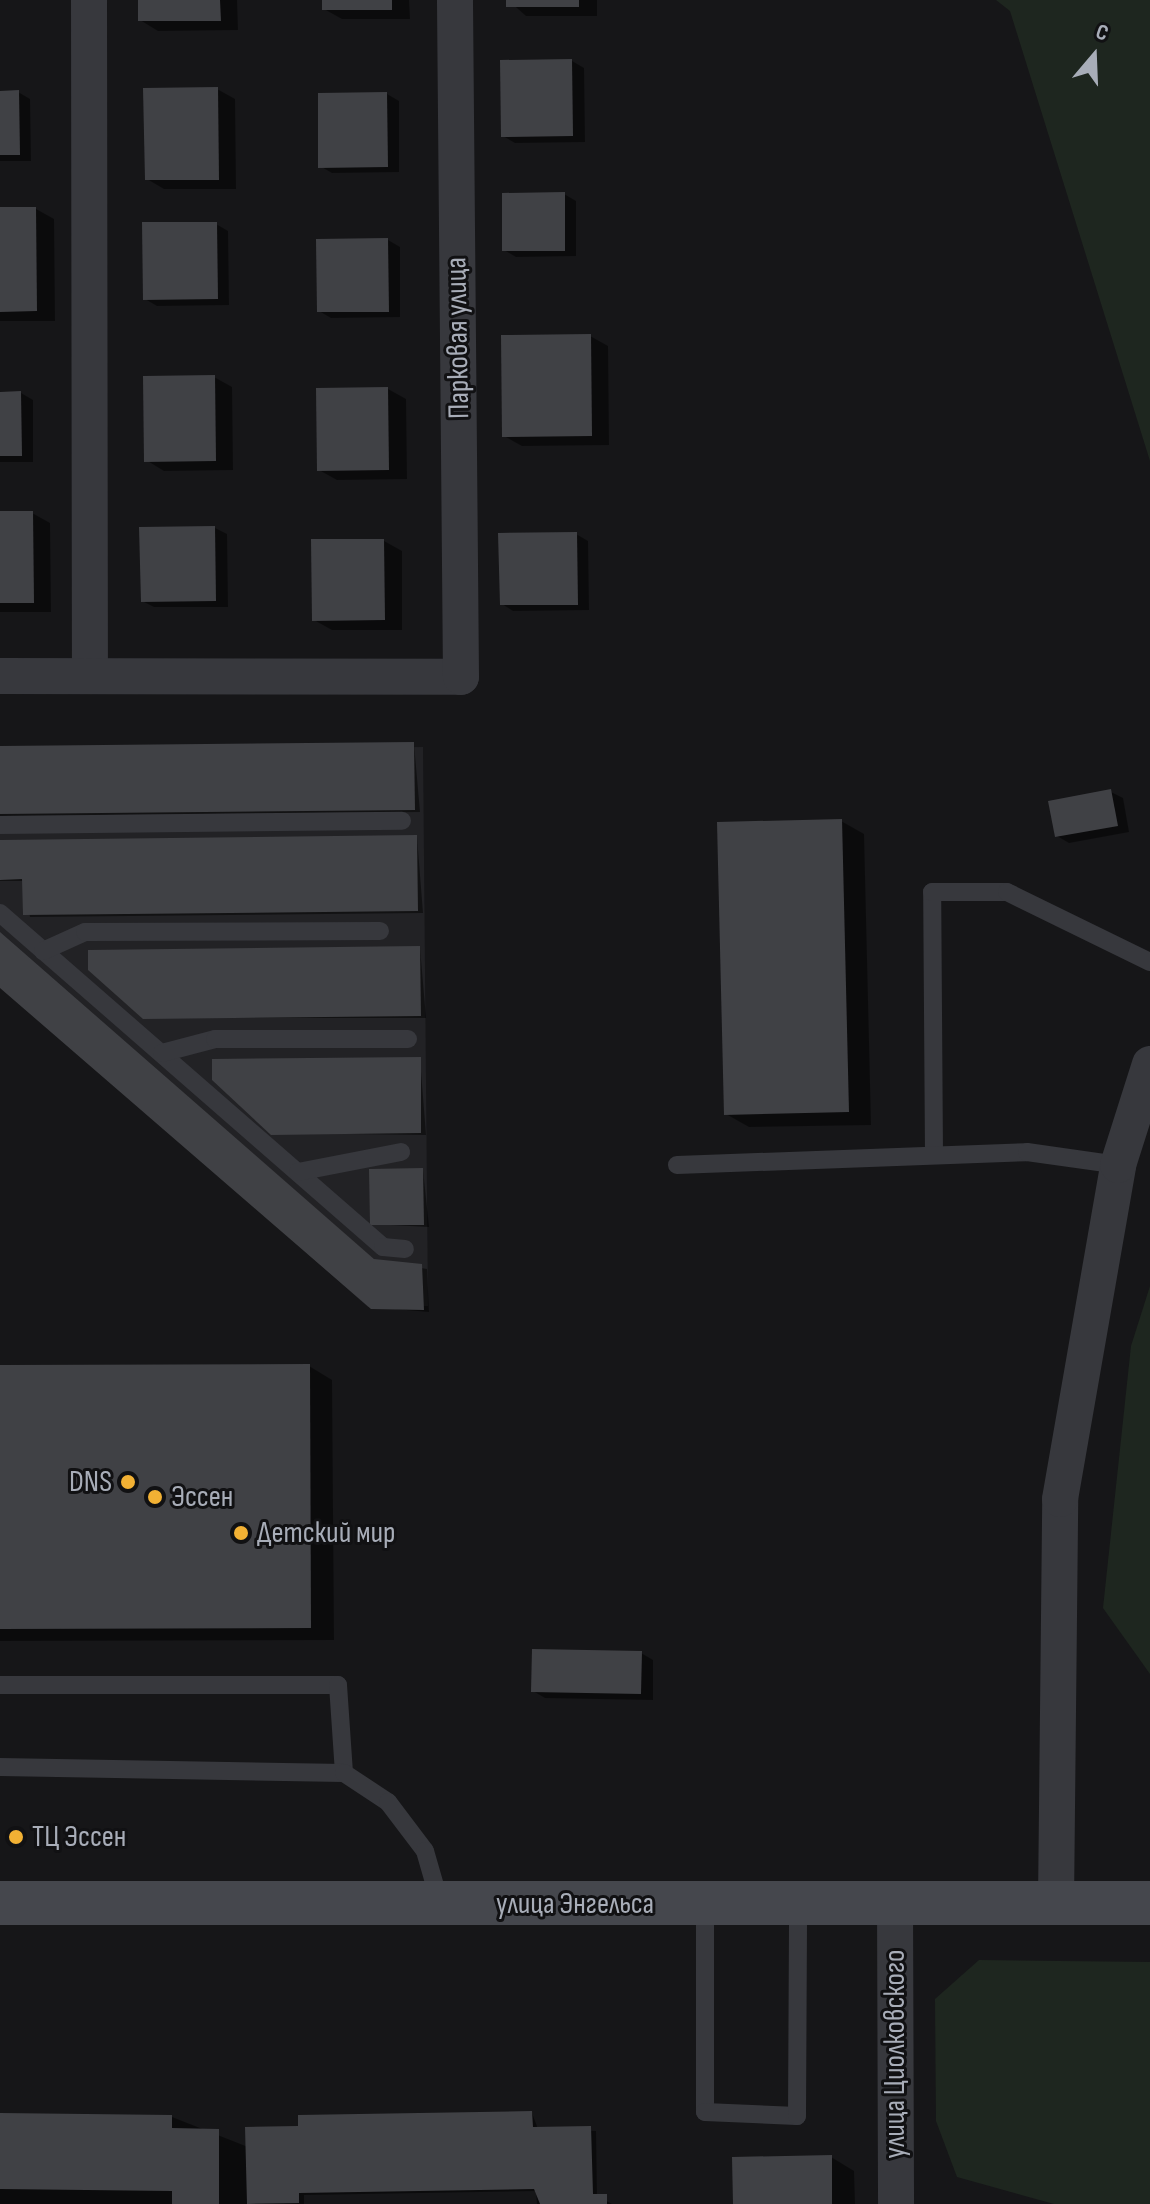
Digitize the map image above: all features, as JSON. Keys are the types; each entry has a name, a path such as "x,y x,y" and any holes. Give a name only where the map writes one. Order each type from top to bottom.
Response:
{"main road":[{"name":"улица Энгельса","path":"0,1903 1150,1903"}],"street":[{"path":"0,676 90,676 89,0"},
{"name":"Парковая улица","path":"90,676 461,677 455,0"},
{"path":"1056,1903 1060,1499 1118,1165 1150,1064"},
{"name":"улица Циолковского","path":"895,1904 896,2204"}],"lane":[{"path":"0,825 402,821"},
{"path":"934,1155 932,892 1007,892 1150,962"},
{"path":"0,913 383,1247 405,1249"},
{"path":"43,951 85,932 380,931"},
{"path":"162,1053 215,1039 408,1039"},
{"path":"298,1172 401,1152"},
{"path":"677,1165 1027,1152 1118,1165"},
{"path":"0,1685 338,1685 344,1773"},
{"path":"0,1767 344,1773 388,1802 425,1851 440,1903"},
{"path":"705,1904 705,2112 797,2116 798,1904"}],"shaded area":[{"path":"996,0 1150,0 1150,461 1010,11"},
{"path":"423,747 428,1306 368,1307 0,982 0,750"},
{"path":"1150,1286 1150,1674 1103,1608 1131,1346"},
{"path":"979,1960 1150,1962 1150,2204 1054,2204 957,2177 936,2121 935,1999"}],"building":[{"path":"138,0 220,0 221,21 138,21"},
{"path":"322,0 392,0 392,10 322,10"},
{"path":"506,0 579,0 579,7 506,7"},
{"path":"572,59 573,136 501,137 500,60"},
{"path":"218,87 219,180 145,180 143,88"},
{"path":"19,90 20,155 0,155 0,91"},
{"path":"387,92 388,167 318,168 318,93"},
{"path":"565,192 565,251 502,251 502,193"},
{"path":"0,207 36,207 37,311 0,312"},
{"path":"142,222 217,222 218,299 143,300"},
{"path":"388,238 389,312 317,312 316,239"},
{"path":"591,334 592,436 502,437 501,335"},
{"path":"215,375 216,461 144,462 143,376"},
{"path":"388,387 389,470 317,471 316,388"},
{"path":"21,391 22,456 0,456 0,392"},
{"path":"0,511 33,511 34,603 0,603"},
{"path":"215,526 216,601 141,602 139,527"},
{"path":"577,532 578,605 500,605 498,533"},
{"path":"311,539 384,539 385,620 312,621"},
{"path":"414,742 415,810 0,814 0,746"},
{"path":"1111,789 1118,826 1055,837 1048,801"},
{"path":"842,819 849,1112 724,1115 717,822"},
{"path":"417,835 418,911 23,915 22,879 0,880 0,840"},
{"path":"0,932 374,1259 422,1264 424,1310 371,1309 0,988"},
{"path":"420,946 421,1016 143,1019 88,970 88,950"},
{"path":"421,1057 421,1133 271,1135 212,1080 212,1059"},
{"path":"423,1168 424,1225 370,1225 369,1169"},
{"name":"Эссен","path":"310,1364 311,1628 0,1629 0,1365"},
{"path":"532,1649 642,1651 641,1694 531,1692"},
{"path":"532,2111 533,2127 591,2126 593,2194 607,2194 607,2204 540,2204 534,2189 299,2193 299,2203 247,2204 245,2127 298,2126 298,2115"},
{"path":"0,2113 172,2115 172,2128 219,2129 219,2204 172,2204 172,2191 0,2189"},
{"path":"832,2155 832,2204 733,2204 732,2157"}],"place":[{"name":"DNS","path":"128,1482"},
{"name":"Эссен","path":"155,1497"},
{"name":"Детский мир","path":"241,1533"},
{"name":"ТЦ Эссен","path":"16,1837"}]}
